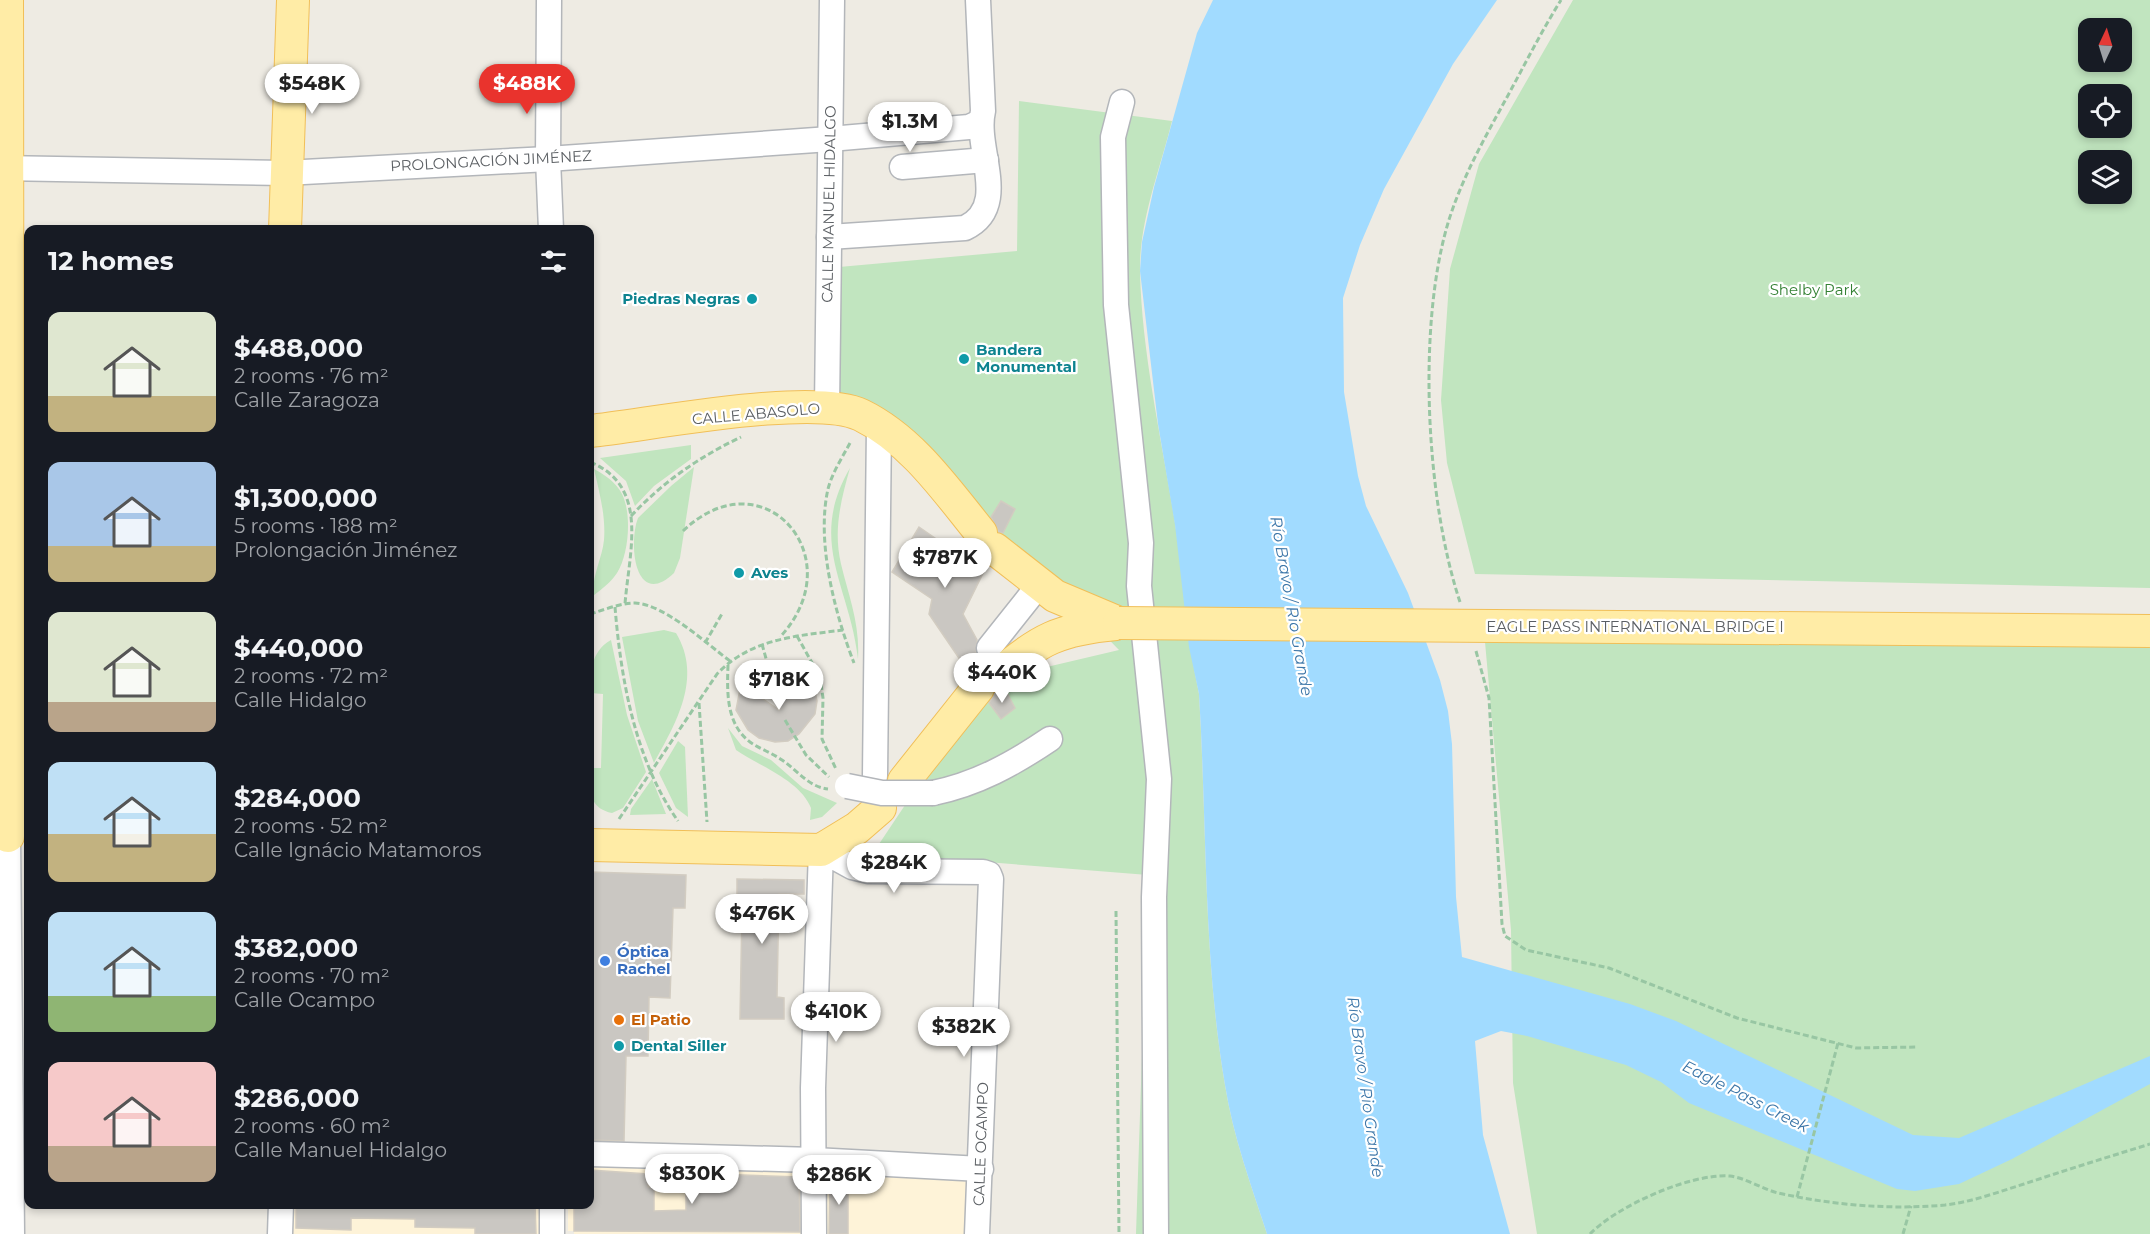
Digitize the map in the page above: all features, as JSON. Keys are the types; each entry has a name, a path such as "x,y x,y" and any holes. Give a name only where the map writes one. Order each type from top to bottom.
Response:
{"main road":[{"path":"7,0 4,168 12,424 12,837"},
{"path":"285,225 285,173 293,0"},
{"name":"CALLE ABASOLO","path":"594,431 758,411 826,408 850,411 879,426 920,460 988,541 1039,585 1073,605 1119,623"},
{"path":"889,778 988,670 1068,630 1119,623"},
{"name":"EAGLE PASS INTERNATIONAL BRIDGE I","path":"1119,623 2150,631"},
{"path":"594,845 821,850 843,838 876,809"}],"street":[{"path":"549,0 550,225"},
{"name":"CALLE MANUEL HIDALGO","path":"826,408 832,0"},
{"path":"829,237 965,228 978,222 985,213 988,202 986,160 980,123 983,111 978,0"},
{"path":"1122,102 1113,137 1116,305 1141,543 1139,586 1159,779 1154,897 1156,1234"},
{"name":"PROLONGACIÓN JIMÉNEZ","path":"4,168 285,173 548,159 830,139 969,127 980,123"},
{"path":"902,167 986,160"},
{"path":"879,426 889,778"},
{"path":"988,670 1039,585"},
{"path":"847,786 882,793 933,793 963,786 1006,767 1050,739"},
{"path":"12,837 4,927 13,1145 12,1234"},
{"path":"814,1234 813,1088 821,850"},
{"name":"CALLE OCAMPO","path":"821,850 852,867 869,871 988,874 991,879 977,1234"},
{"path":"594,1154 814,1160 981,1168"},
{"path":"280,1209 280,1234"},
{"path":"552,1209 552,1234"}],"path":[{"path":"632,516 674,476 703,456 744,436"},
{"path":"850,443 829,487 823,528 831,582 857,672"},
{"path":"594,464 619,481 629,501 632,516 625,604"},
{"path":"683,531 706,511 723,505 762,506 784,520 798,537 807,554 808,573 802,605 792,625 779,639"},
{"path":"594,613 635,603 655,609 729,662"},
{"path":"615,607 626,688 637,734 652,772 678,821"},
{"path":"705,643 723,612"},
{"path":"619,819 699,701 729,662 762,644 779,639 843,630"},
{"path":"797,636 820,677 823,688 820,729 825,747 847,786"},
{"path":"762,644 770,673"},
{"path":"729,662 729,704 732,717 743,736 781,759 816,787 826,789 847,786"},
{"path":"770,673 790,681"},
{"path":"753,693 770,673"},
{"path":"699,701 707,822"},
{"path":"785,720 815,766 847,786"},
{"path":"1116,911 1119,1234"},
{"path":"1797,1197 1838,1043"},
{"path":"1590,1234 1627,1206 1660,1192 1719,1176 1733,1176 1774,1192 1797,1197 1854,1204 1911,1206 1972,1200 2150,1144"},
{"path":"1903,1234 1911,1206"}],"shaded area":[{"path":"594,1166 803,1173 804,1234 574,1234 574,1231 568,1231 568,1209 594,1209"},
{"path":"828,1175 968,1177 973,1234 826,1234"},
{"path":"293,1209 542,1209 542,1234 293,1234"}],"green space":[{"name":"Shelby Park","path":"1573,0 2150,0 2150,588 1475,574 1447,463 1441,400 1450,269 1479,164"},
{"path":"1019,101 1172,121 1143,234 1140,272 1144,335 1175,523 1191,651 1199,694 1209,939 1218,1037 1233,1123 1267,1234 1136,1234 1148,875 873,853 988,681 1119,650 1087,617 1049,601 886,427 827,410 828,268 1017,251"},
{"path":"691,445 691,459 654,486 635,506 626,481 600,458"},
{"path":"694,467 680,558 674,573 661,582 651,584 643,579 635,557 635,529 638,518"},
{"path":"850,468 841,503 838,539 841,564 856,622 858,659 854,633 835,564 832,542 832,519 838,494"},
{"path":"594,469 610,479 620,490 627,512 628,534 624,555 617,573 594,595 594,581 604,540 602,504"},
{"path":"664,630 676,633 684,650 687,683 678,716 654,763 638,721 622,637"},
{"path":"611,640 627,715 646,772 623,808 612,813 598,807 594,802 594,768 601,768 603,694 594,693 594,660 604,645"},
{"path":"1485,642 2150,647 2150,1234 1537,1234 1513,1083 1511,930"},
{"path":"728,728 742,746 771,760 803,788 837,803 822,817 810,820 811,808 798,789 778,774 736,750"},
{"path":"678,741 685,747 688,817 676,808 659,773"},
{"path":"652,779 666,814 630,815 631,809"}],"water":[{"path":"1213,0 1497,0 1453,64 1384,189 1360,245 1343,298 1344,392 1358,476 1366,506 1408,593 1440,680 1448,711 1452,744 1456,897 1462,957 1630,1004 1676,1021 1913,1135 1959,1138 2150,1056 2150,1084 2012,1159 1959,1184 1915,1191 1897,1189 1689,1103 1661,1082 1626,1065 1527,1036 1501,1031 1475,1041 1483,1135 1510,1234 1267,1234 1233,1123 1218,1037 1209,939 1199,694 1189,647 1175,525 1158,424 1140,271 1142,242 1154,187 1197,33"}],"building":[{"path":"1001,501 1015,509 1003,533 999,532 991,517"},
{"path":"919,527 964,558 971,547 978,550 979,556 987,565 963,614 977,640 976,654 986,662 980,670 969,673 929,614 932,599 892,572"},
{"path":"796,667 814,686 817,701 815,714 799,734 788,741 775,742 759,738 748,730 736,710 741,684 779,710"},
{"path":"1006,691 1015,708 1001,719 989,703 995,693"},
{"path":"594,872 686,875 685,908 673,908 670,998 649,997 648,1056 626,1056 624,1141 594,1140"},
{"path":"737,879 804,880 804,894 779,894 777,997 784,998 784,1019 740,1019 742,910 737,910"},
{"path":"594,1170 648,1174 648,1187 654,1187 654,1211 686,1210 686,1173 799,1177 800,1232 574,1231 574,1209 594,1209"},
{"path":"830,1177 848,1177 848,1234 829,1234"},
{"path":"296,1209 535,1209 536,1234 475,1234 475,1228 415,1227 415,1219 351,1218 351,1230 296,1228"}],"place":[{"name":"Piedras Negras","path":"752,299"},
{"name":"Bandera Monumental","path":"964,359"},
{"name":"Aves","path":"739,573"},
{"name":"Óptica Rachel","path":"605,961"},
{"name":"El Patio","path":"619,1020"},
{"name":"Dental Siller","path":"619,1046"}],"water label":[{"name":"Río Bravo / Rio Grande","path":"1292,606"},
{"name":"Río Bravo / Rio Grande","path":"1366,1087"},
{"name":"Eagle Pass Creek","path":"1746,1096"}]}
